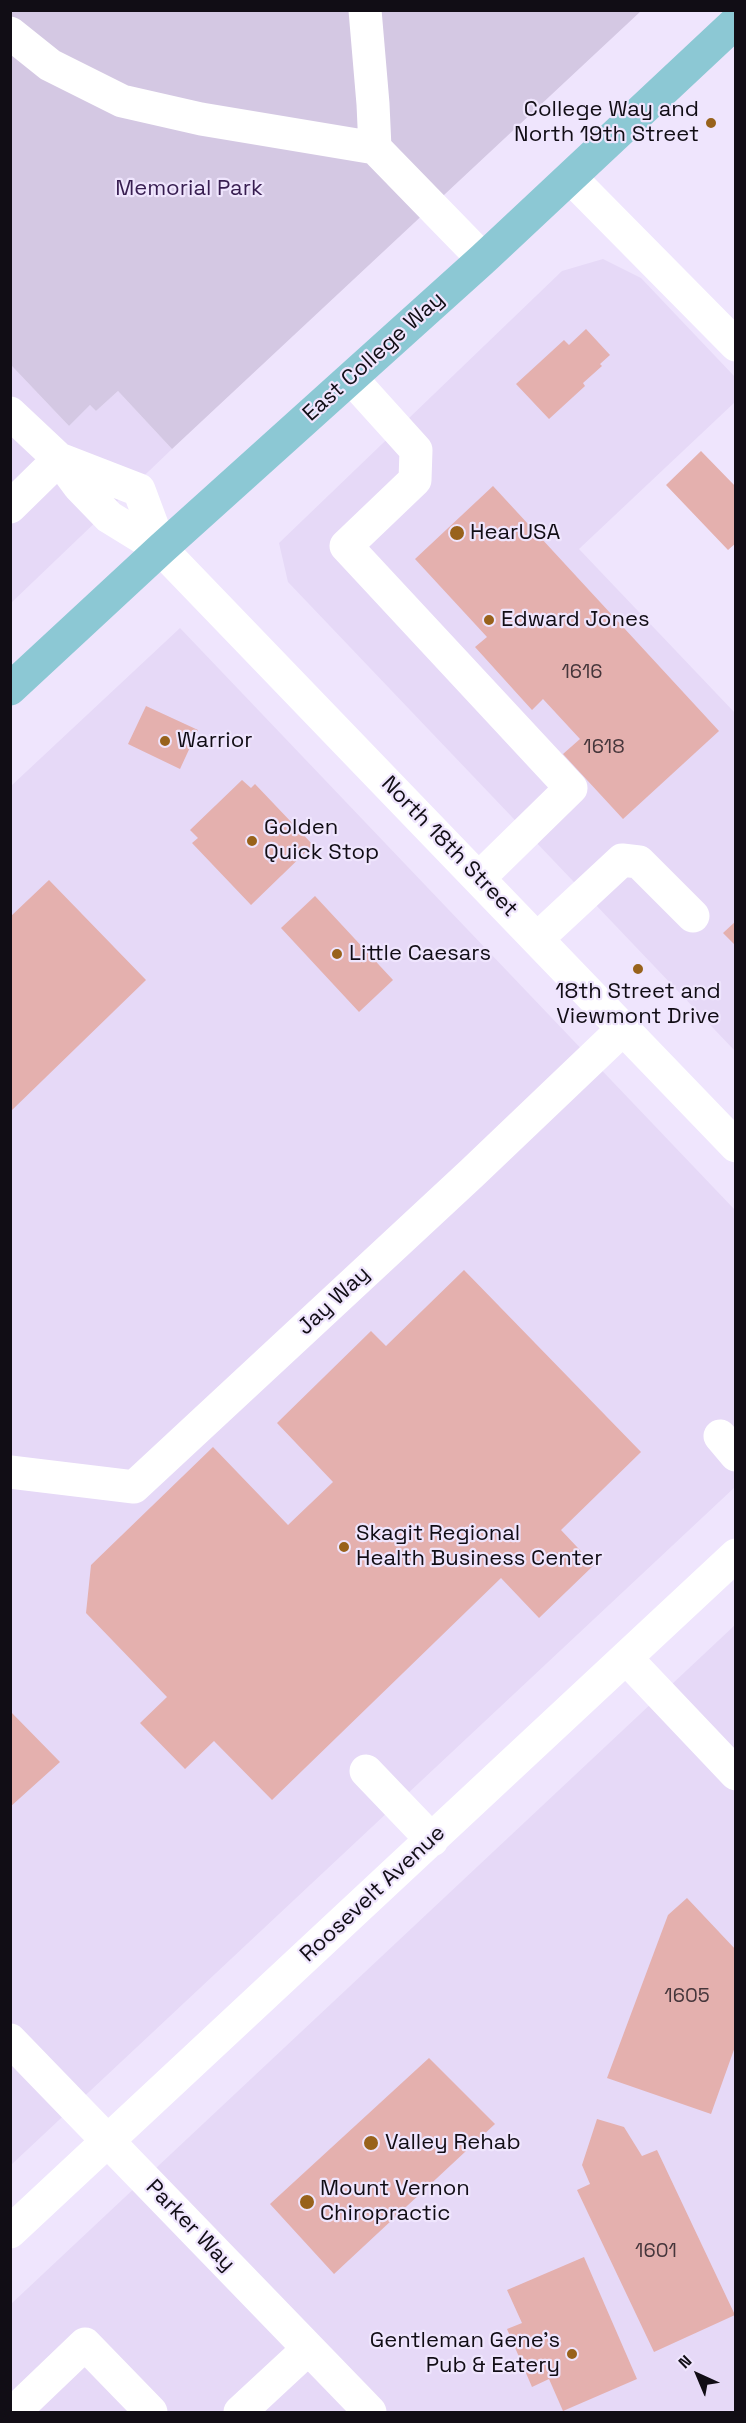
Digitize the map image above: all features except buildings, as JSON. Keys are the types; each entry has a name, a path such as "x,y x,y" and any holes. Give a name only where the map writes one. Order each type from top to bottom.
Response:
{"main road":[{"name":"East College Way","path":"10,689 161,549 483,259 735,22"}],"street":[{"path":"365,10 375,148"},
{"path":"10,33 50,65 122,101 201,119 375,148 483,259"},
{"path":"571,178 735,345"},
{"path":"351,378 417,450 415,480 346,546 571,788 479,878"},
{"path":"10,413 59,459 139,490 161,549"},
{"path":"10,507 59,459"},
{"name":"North 18th Street","path":"161,549 735,1146"},
{"path":"537,939 622,860 639,862 693,916"},
{"name":"Jay Way","path":"10,1472 134,1487 472,1173 624,1028"},
{"name":"Roosevelt Avenue","path":"10,2232 735,1555"},
{"path":"626,1658 735,1774"},
{"path":"366,1771 432,1840"},
{"name":"Parker Way","path":"10,2040 370,2412"},
{"path":"14,2412 85,2344 151,2412"},
{"path":"240,2412 308,2349"}],"shaded area":[{"path":"603,259 641,278 735,377 735,402 579,549 735,713 735,1051 288,582 279,543 562,271"},
{"path":"11,365 69,426 90,405 96,411 118,391 172,449 11,603"},
{"path":"180,628 735,1210 735,1487 11,2165 11,786"},
{"path":"735,1625 735,2412 11,2412 11,2304"}],"green space":[{"name":"Memorial Park","path":"11,11 641,11 172,449 118,391 96,411 90,405 69,426 11,365"}],"place":[{"name":"College Way and North 19th Street","path":"711,123"},
{"name":"HearUSA","path":"457,533"},
{"name":"Edward Jones","path":"489,620"},
{"name":"Warrior","path":"165,741"},
{"name":"Golden Quick Stop","path":"252,841"},
{"name":"Little Caesars","path":"337,954"},
{"name":"18th Street and Viewmont Drive","path":"638,969"},
{"name":"Skagit Regional Health Business Center","path":"344,1547"},
{"name":"Valley Rehab","path":"371,2143"},
{"name":"Mount Vernon Chiropractic","path":"307,2202"},
{"name":"Gentleman Gene's Pub & Eatery","path":"572,2354"}]}
